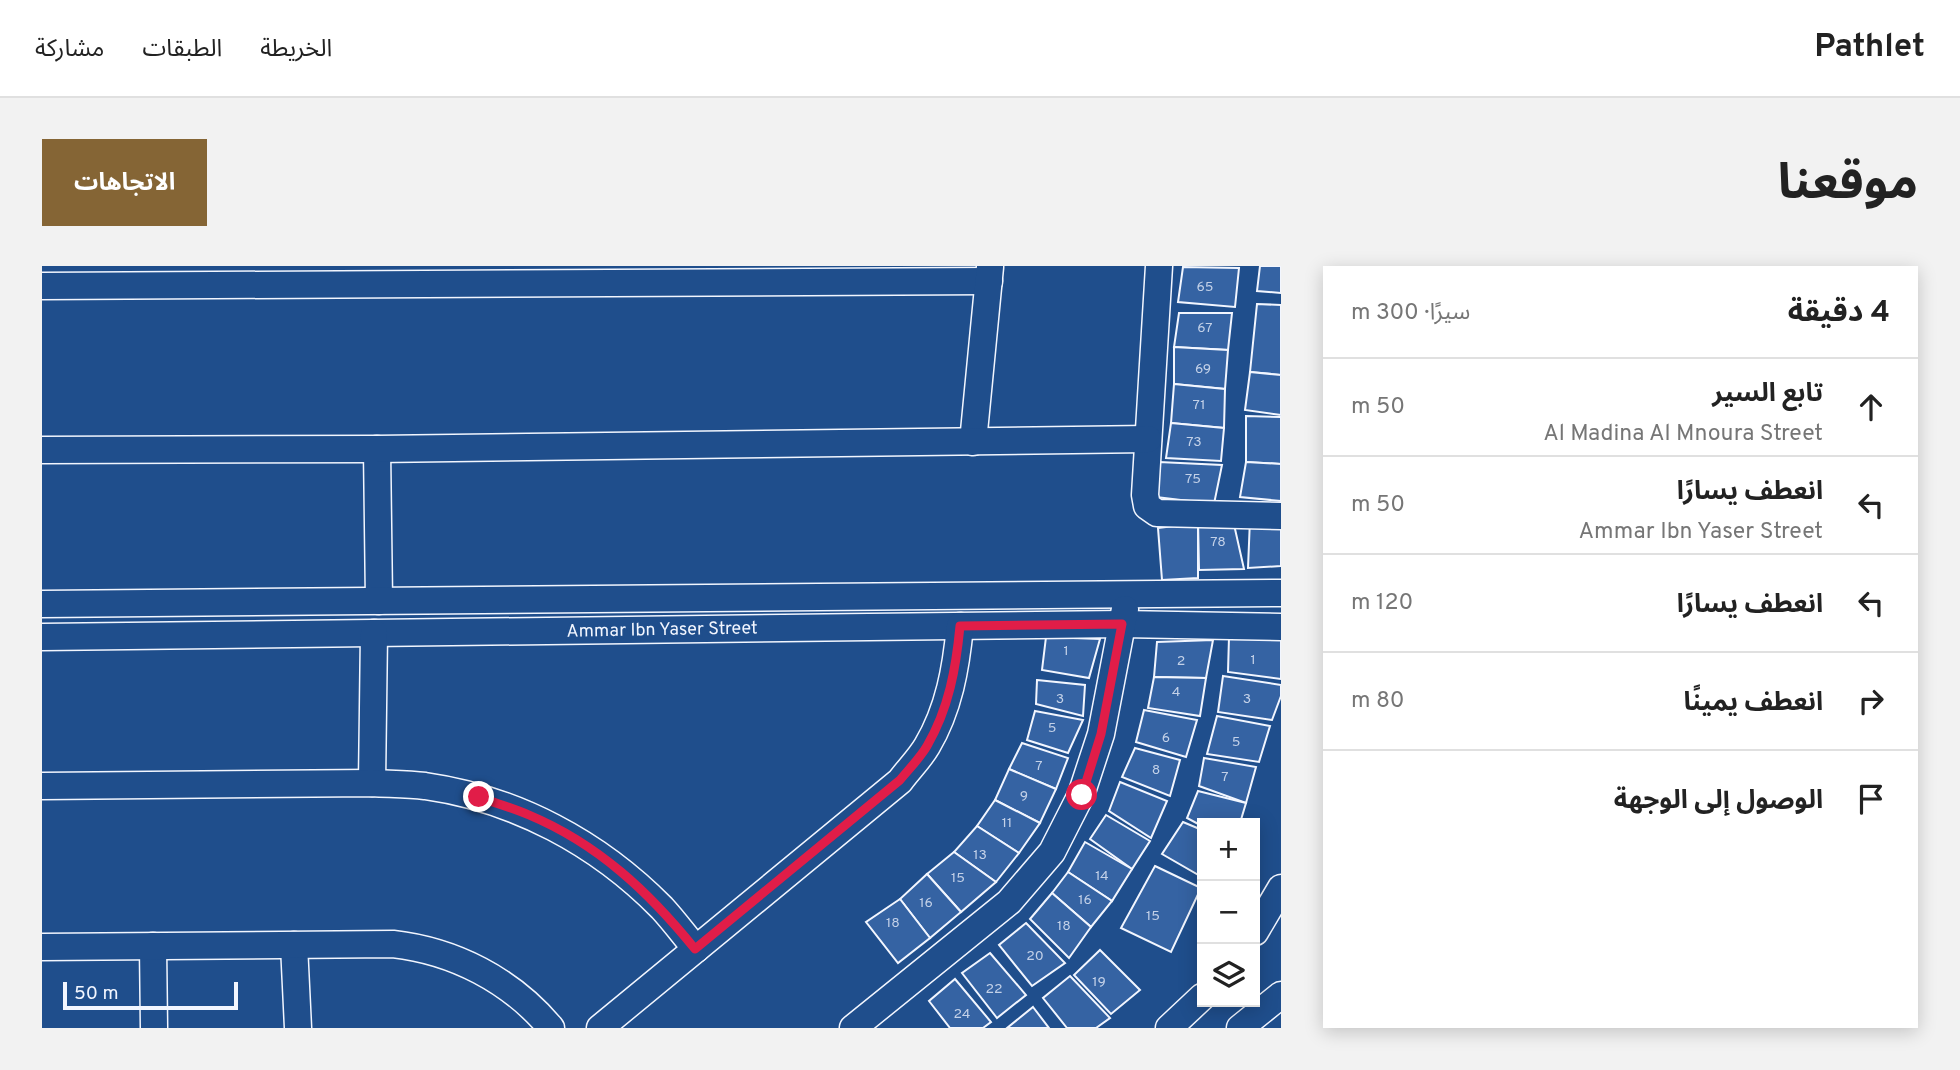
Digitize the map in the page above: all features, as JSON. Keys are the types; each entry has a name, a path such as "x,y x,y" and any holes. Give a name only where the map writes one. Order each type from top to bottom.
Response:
{"street":[{"path":"1159,266 1145,495 1147,506 1157,513 1281,516"},
{"path":"42,286 164,275 990,274 973,442"},
{"path":"42,450 377,449 1148,439"},
{"path":"377,449 379,601"},
{"path":"853,1028 1009,902 1052,852 1082,795 1101,734 1128,593"},
{"name":"Ammar Ibn Yaser Street","path":"42,604 1281,593"},
{"name":"Ammar Ibn Yaser Street","path":"42,637 1122,624 1281,627"},
{"path":"600,1028 900,780 926,747 945,709 956,669 960,626"},
{"path":"372,782 374,633"},
{"path":"42,786 372,782 425,786 479,797 530,816 579,841 624,872 664,910 695,949"},
{"path":"1260,924 1281,888"},
{"path":"42,947 393,944 418,947 457,959 492,976 522,999 551,1028"},
{"path":"294,945 298,1028"},
{"path":"153,946 154,1028"},
{"path":"1240,1028 1281,995"},
{"path":"1169,1028 1197,1001"}],"building":[{"path":"1260,266 1281,266 1281,293 1257,291"},
{"path":"1183,267 1239,268 1235,307 1178,302"},
{"path":"1257,304 1281,305 1281,375 1250,372"},
{"path":"1179,313 1232,313 1228,350 1174,347"},
{"path":"1174,347 1228,350 1225,389 1174,384"},
{"path":"1250,372 1281,375 1281,415 1245,410"},
{"path":"1174,384 1225,389 1224,428 1171,423"},
{"path":"1246,416 1281,417 1281,464 1246,462"},
{"path":"1171,423 1224,428 1221,461 1166,458"},
{"path":"1159,462 1222,465 1214,504 1156,497"},
{"path":"1246,462 1281,464 1281,501 1240,497"},
{"path":"1250,519 1281,520 1281,566 1248,568"},
{"path":"1198,520 1233,520 1244,569 1199,570"},
{"path":"1198,523 1198,578 1162,580 1158,528"},
{"path":"1046,637 1100,639 1089,678 1042,670"},
{"path":"1229,637 1281,639 1281,679 1228,672"},
{"path":"1213,640 1206,678 1154,677 1157,642"},
{"path":"1223,676 1281,685 1281,696 1272,720 1218,712"},
{"path":"1154,677 1206,678 1200,716 1148,708"},
{"path":"1037,680 1085,685 1083,716 1036,704"},
{"path":"1144,710 1197,720 1186,757 1136,742"},
{"path":"1035,711 1083,720 1068,753 1027,740"},
{"path":"1217,716 1270,726 1259,762 1207,754"},
{"path":"1022,743 1068,758 1056,789 1009,769"},
{"path":"1135,748 1180,760 1170,796 1122,777"},
{"path":"1204,758 1256,767 1246,803 1199,786"},
{"path":"1009,769 1056,789 1040,823 995,800"},
{"path":"1120,782 1167,801 1151,838 1109,811"},
{"path":"1198,791 1246,803 1242,818 1197,818 1197,823 1187,818"},
{"path":"995,800 1040,823 1019,853 977,826"},
{"path":"1106,815 1150,841 1132,869 1090,839"},
{"path":"1183,822 1197,828 1197,874 1162,854"},
{"path":"977,826 1019,853 996,882 954,852"},
{"path":"1085,842 1132,869 1112,901 1068,872"},
{"path":"954,852 996,882 961,912 927,874"},
{"path":"1155,866 1197,886 1197,897 1171,952 1121,928"},
{"path":"1068,872 1112,901 1091,927 1052,893"},
{"path":"927,874 961,912 930,938 900,899"},
{"path":"1052,893 1091,927 1069,958 1030,919"},
{"path":"900,899 930,938 898,963 866,922"},
{"path":"1026,923 1065,963 1032,986 999,945"},
{"path":"1100,950 1140,990 1111,1014 1074,975"},
{"path":"990,953 1026,995 997,1018 962,973"},
{"path":"1070,976 1110,1018 1096,1028 1067,1028 1043,998"},
{"path":"955,979 991,1022 983,1028 950,1028 929,1001"},
{"path":"1033,1007 1049,1028 1007,1028"}],"route":[{"path":"479,797 530,816 579,841 624,872 664,910 695,949 900,780 926,747 945,709 956,669 960,626 1122,624 1101,734 1082,795"}]}
